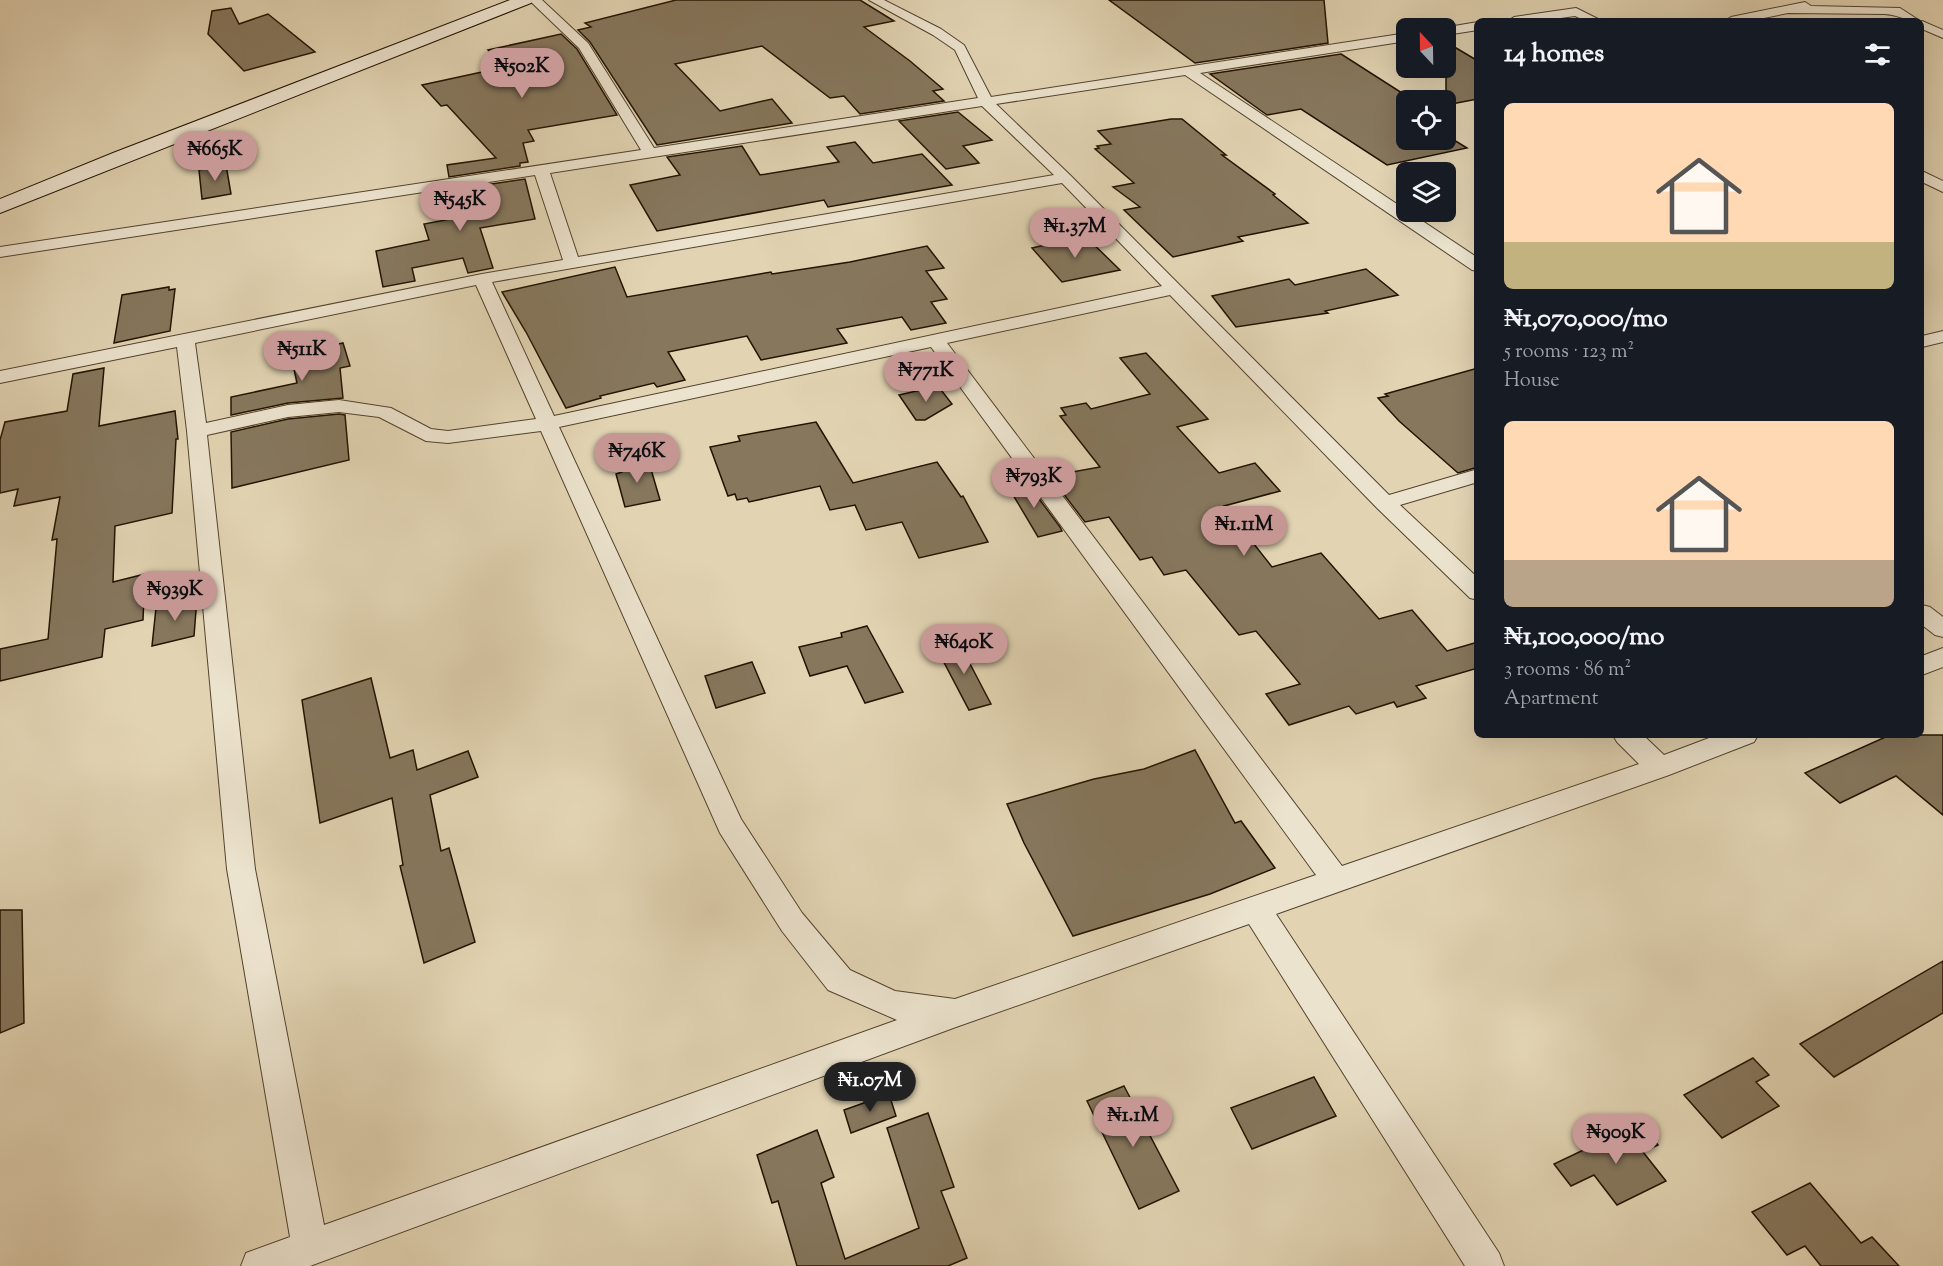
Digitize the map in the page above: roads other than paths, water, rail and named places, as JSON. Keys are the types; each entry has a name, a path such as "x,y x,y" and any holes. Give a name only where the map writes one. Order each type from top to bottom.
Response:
{"street":[{"path":"0,207 120,157 525,0"},
{"path":"535,0 584,46 651,153"},
{"path":"875,0 937,32 960,48 987,102 1065,178 1385,503 1474,588"},
{"path":"1747,18 1791,10 1825,0"},
{"path":"1523,18 1567,4 1591,18"},
{"path":"1791,10 1885,10 1900,12 1909,18"},
{"path":"1924,26 1943,34"},
{"path":"1456,29 1474,27"},
{"path":"0,252 1396,39"},
{"path":"1186,70 1473,259"},
{"path":"541,169 572,263"},
{"path":"1924,169 1943,171"},
{"path":"1924,177 1943,187"},
{"path":"0,377 482,279 1065,178"},
{"path":"482,279 730,825 792,922 840,980 893,1005 956,1013"},
{"path":"197,431 288,411 339,406 384,412 426,435 448,437 547,424 1173,289"},
{"path":"1924,341 1943,336"},
{"path":"185,339 197,431 241,869 310,1248"},
{"path":"935,340 1337,881"},
{"path":"1385,503 1474,476"},
{"path":"1924,615 1943,629"},
{"path":"1924,665 1943,657"},
{"path":"1629,738 1660,768"},
{"path":"259,1266 956,1013 1660,768 1737,738"},
{"path":"1256,909 1486,1266"}]}
